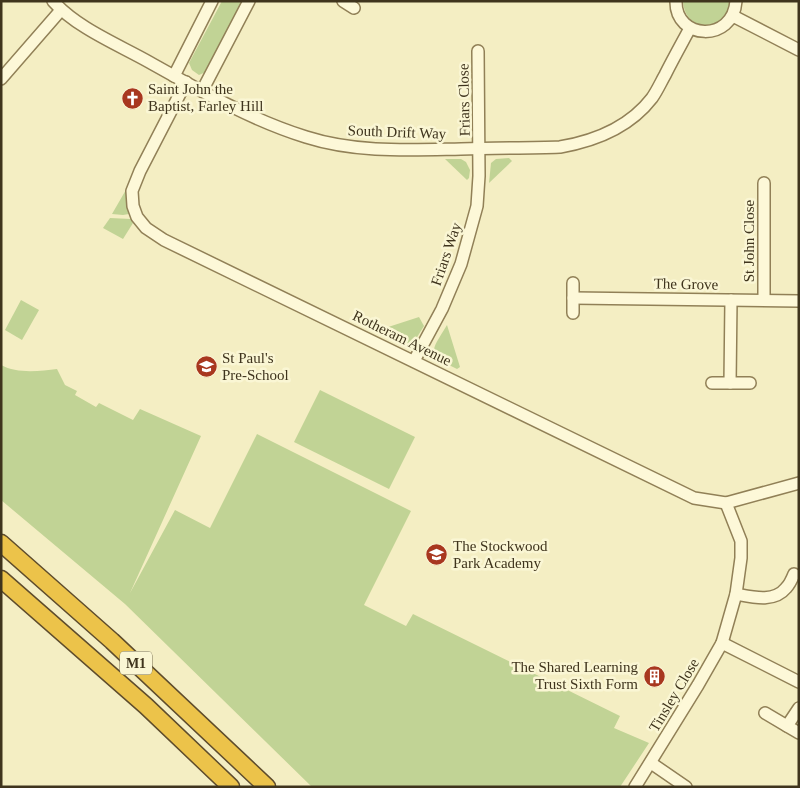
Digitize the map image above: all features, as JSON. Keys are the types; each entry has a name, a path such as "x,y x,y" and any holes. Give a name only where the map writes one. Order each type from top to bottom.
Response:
{"highway":[{"name":"M1","path":"1,543 112,641 267,787"},
{"name":"M1","path":"1,580 146,706 231,787"}],"street":[{"path":"174,76 212,1"},
{"path":"202,90 249,1"},
{"path":"343,1 354,8"},
{"path":"673,3 683,22 690,28 709,32 727,24 733,16 736,1"},
{"path":"1,78 57,6"},
{"name":"South Drift Way","path":"57,6 76,22 174,76 275,126 307,137 341,145 375,149 560,147 596,138 619,128 638,114 652,98 690,28"},
{"path":"733,16 799,50"},
{"name":"Friars Close","path":"478,50 479,149"},
{"name":"Rotheram Avenue","path":"186,82 140,171 132,191 133,206 137,217 146,228 164,240 694,498 726,503 799,483"},
{"name":"Friars Way","path":"414,361 442,309 461,264 477,206 479,149"},
{"name":"St John Close","path":"764,183 764,300"},
{"path":"573,283 573,313"},
{"name":"The Grove","path":"573,298 799,301"},
{"path":"730,383 732,300"},
{"path":"712,383 750,383"},
{"name":"Tinsley Close","path":"635,787 722,643 736,594 741,558 741,541 726,503"},
{"path":"736,594 760,598 774,596 786,590 794,574"},
{"path":"722,643 799,682"},
{"path":"787,726 799,708"},
{"path":"765,713 799,733"},
{"path":"650,763 686,787"}],"green space":[{"path":"222,1 246,1 208,71 199,75 192,70 189,63"},
{"path":"683,1 734,1 730,12 724,19 716,24 707,26 691,20 686,12"},
{"path":"509,158 512,161 489,183 491,163 496,159"},
{"path":"445,159 461,159 466,162 470,170 469,178 467,180"},
{"path":"127,188 127,208 129,214 112,214"},
{"path":"110,218 131,219 133,223 123,239 103,228"},
{"path":"21,300 39,310 22,340 5,330"},
{"path":"419,317 424,326 414,342 406,344 379,330"},
{"path":"447,325 460,367 457,369 440,360 434,352 437,342"},
{"path":"1,365 21,371 57,369 65,385 77,391 75,395 96,407 99,403 133,420 140,409 201,436 130,593 175,510 210,528 257,434 411,511 364,605 406,626 413,614 620,716 614,728 649,743 620,787 312,787 125,604 1,500"},
{"path":"320,390 415,437 389,489 294,442"}],"place":[{"name":"Saint John the Baptist, Farley Hill","path":"132,98"},
{"name":"St Paul's Pre-School","path":"206,367"},
{"name":"The Stockwood Park Academy","path":"437,555"},
{"name":"The Shared Learning Trust Sixth Form","path":"654,676"}]}
